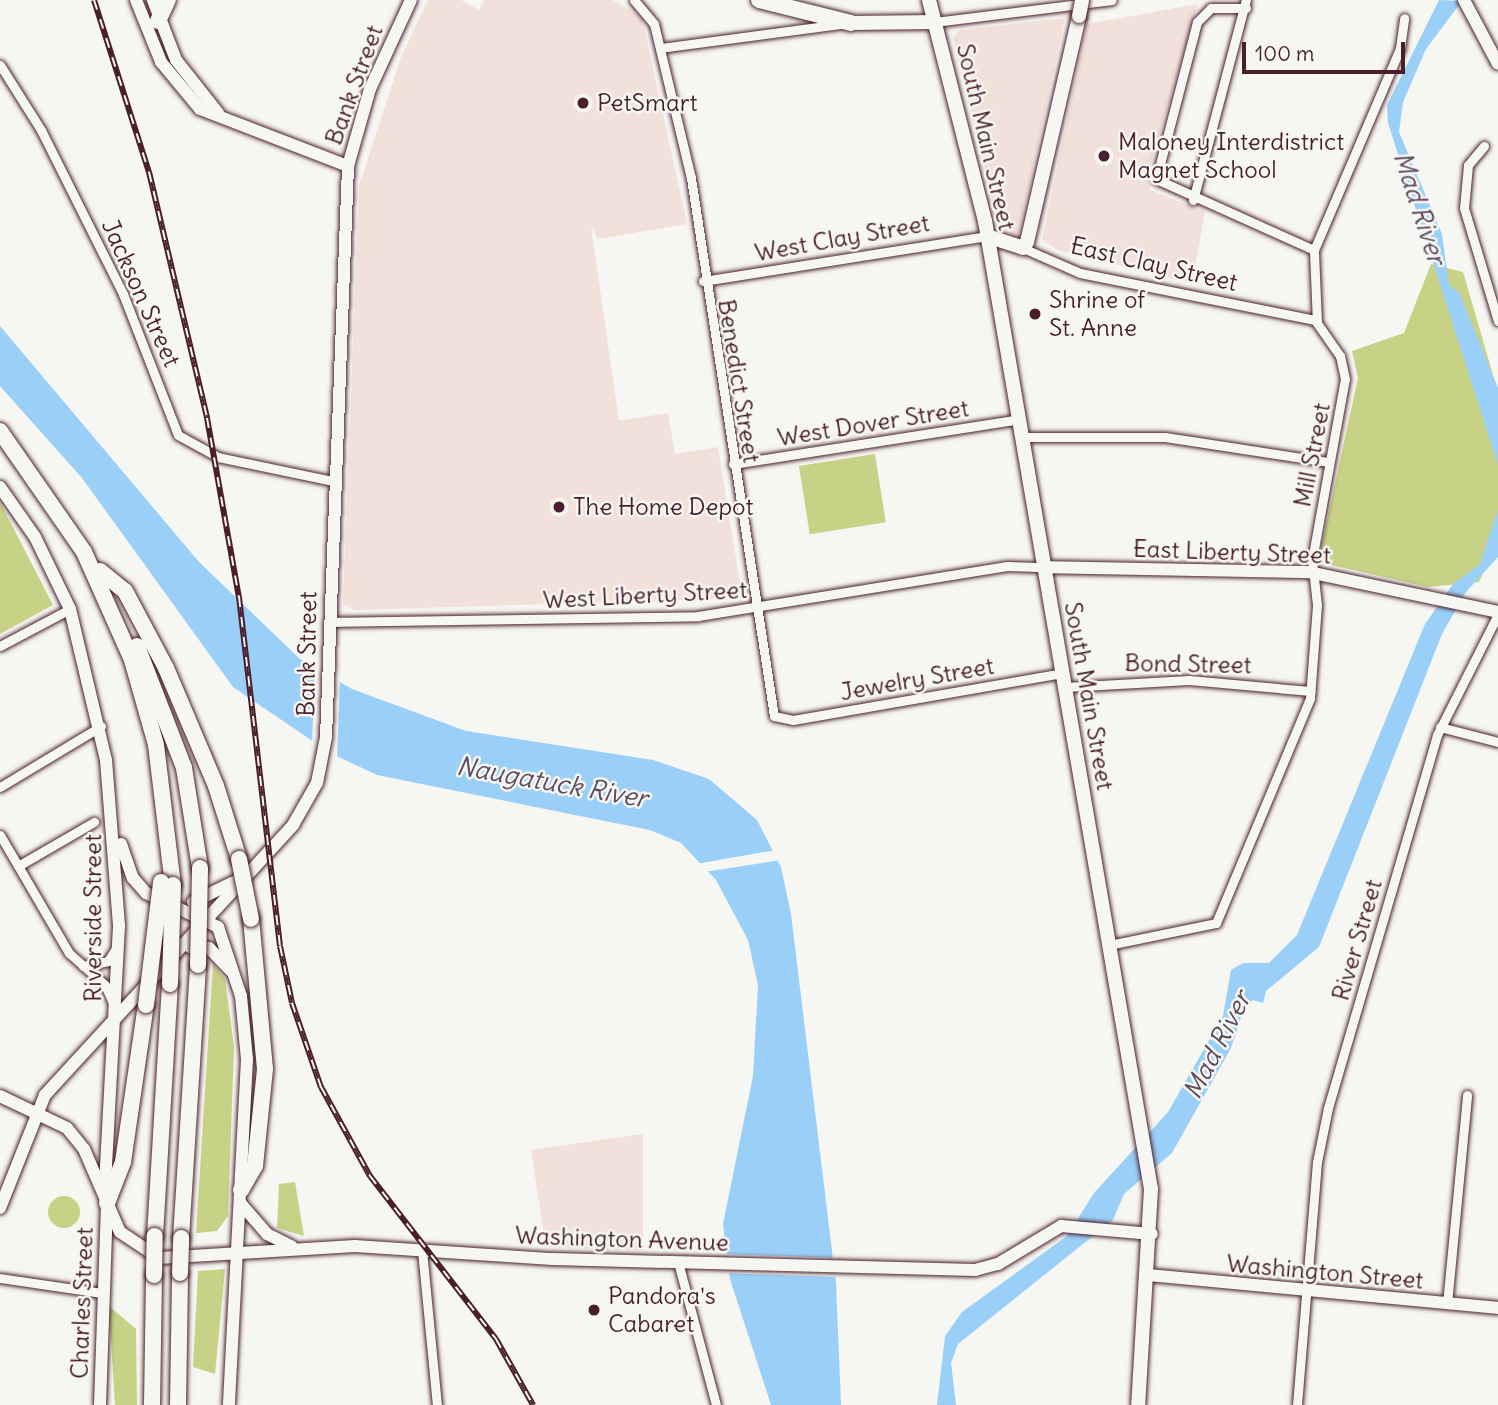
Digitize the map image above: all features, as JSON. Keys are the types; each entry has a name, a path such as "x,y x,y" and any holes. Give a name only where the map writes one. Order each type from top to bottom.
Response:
{"highway":[{"path":"158,21 168,0"},
{"path":"759,0 850,23"},
{"path":"0,429 83,552 132,660 161,771 170,984 155,1236 152,1405"},
{"path":"0,429 52,493 100,572 168,718 184,768 200,868 198,965 181,1238 178,1405"},
{"path":"100,572 125,591 166,668 216,786 239,859 251,919 265,1069 255,1166 241,1197"},
{"path":"107,1203 123,1162 167,884"}],"main road":[{"path":"136,0 167,72 200,108 218,113 260,136 348,166"},
{"path":"153,0 158,21 176,60 218,113"},
{"name":"Bank Street","path":"0,1208 37,1109 113,1010 208,918 307,805 324,754 333,481 348,166 370,89 411,0"},
{"name":"South Main Street","path":"929,0 987,236 1149,1175 1152,1234 1138,1405"},
{"path":"1023,248 1082,0"},
{"path":"1464,0 1498,64"},
{"path":"850,23 935,22"},
{"name":"East Clay Street","path":"987,236 1023,248"},
{"name":"Riverside Street","path":"0,487 35,537 70,609 101,726 114,820 118,943 102,1155 107,1203"},
{"name":"East Liberty Street","path":"1044,567 1313,572 1498,613"},
{"name":"Riverside Street","path":"114,820 133,878 171,905 208,918"},
{"path":"171,905 249,874"},
{"path":"208,918 221,933 239,987 247,1050 229,1405"},
{"path":"176,951 209,948 239,987"},
{"name":"Washington Avenue","path":"0,1096 37,1109 79,1141 124,1237 150,1255 302,1248 422,1250 706,1263 983,1269 1053,1228 1071,1226 1152,1234"},
{"path":"241,1197 267,1234 302,1248"},
{"name":"Charles Street","path":"100,1405 101,1293 107,1203"},
{"name":"Washington Street","path":"1149,1275 1306,1292 1498,1308"}],"street":[{"name":"Benedict Street","path":"635,0 652,19 691,178 703,281 778,720"},
{"path":"935,22 1112,0"},
{"path":"1193,200 1246,4 1212,8 1197,22 1156,179 1193,200 1314,250"},
{"name":"Mill Street","path":"1109,945 1216,923 1311,691 1313,572 1345,370 1316,320 1314,250 1400,48 1404,18"},
{"path":"660,48 850,23"},
{"name":"Jackson Street","path":"0,65 97,239 141,332 178,435 195,449 230,461 333,481"},
{"path":"1484,146 1468,165 1464,208 1498,321"},
{"name":"West Clay Street","path":"703,281 987,236"},
{"name":"East Clay Street","path":"1023,248 1080,273 1316,320"},
{"name":"West Dover Street","path":"733,464 1020,419"},
{"path":"1023,437 1165,437 1329,462"},
{"name":"West Liberty Street","path":"329,622 647,618 757,609 1014,565 1044,567"},
{"path":"0,646 70,609"},
{"name":"River Street","path":"1297,1405 1324,1124 1440,727 1498,613"},
{"name":"Bond Street","path":"1063,680 1189,680 1311,691"},
{"name":"Jewelry Street","path":"778,720 1063,680"},
{"path":"0,787 101,726"},
{"path":"1440,727 1498,742"},
{"path":"18,866 94,822"},
{"path":"0,835 81,966 105,985 113,1010"},
{"path":"81,966 108,961 118,943"},
{"path":"1447,1304 1467,1095"},
{"path":"422,1250 437,1405"},
{"path":"678,1262 716,1405"},
{"path":"0,1278 101,1293"}],"shaded area":[{"path":"428,0 461,0 479,10 484,0 613,0 642,18 687,224 598,239 591,227 619,421 668,413 675,454 718,447 741,589 738,598 354,610 343,604 359,186 401,57"},
{"name":"Maloney Interdistrict Magnet School","path":"1198,4 1148,173 1150,190 1205,212 1192,283 1058,250 1042,240 1087,24"},
{"path":"1065,18 1018,238 999,225 953,37 960,30"},
{"path":"643,1134 643,1251 546,1247 531,1150"}],"green space":[{"path":"1431,264 1463,272 1498,392 1498,540 1479,582 1428,587 1318,562 1358,378 1352,351 1404,333"},
{"path":"875,454 886,522 810,534 799,466"},
{"path":"0,502 53,605 0,634"},
{"path":"213,964 225,979 234,1047 228,1216 217,1231 196,1233"},
{"path":"295,1182 304,1236 277,1228 279,1184"},
{"path":"64,1196 76,1200 80,1212 76,1224 64,1228 52,1224 48,1212 52,1200"},
{"path":"225,1269 215,1374 193,1367 198,1271"},
{"path":"109,1306 136,1329 137,1405 115,1405"}],"water":[{"name":"Mad River","path":"1439,0 1462,1 1426,49 1403,102 1399,132 1442,234 1449,285 1459,292 1498,388 1498,465 1388,123 1387,105"},
{"name":"Naugatuck River","path":"0,326 199,562 300,659 352,689 466,731 653,760 709,779 757,820 781,867 791,914 836,1284 841,1405 771,1405 730,1279 723,1224 753,1076 758,985 748,940 716,880 681,843 650,830 377,775 330,753 233,687 82,478 0,386"},
{"name":"Mad River","path":"1498,509 1498,557 1466,592 1442,634 1319,947 1266,991 1263,1003 1253,1000 1244,1009 1231,1048 1172,1153 1124,1194 1113,1220 958,1344 951,1363 956,1405 937,1405 945,1336 962,1312 1067,1236 1094,1193 1168,1112 1223,1016 1231,970 1243,963 1269,963 1297,935 1425,624 1453,584 1480,564"}],"pier":[{"path":"315,664 340,678 337,760 312,745"},
{"path":"776,850 781,860 704,872 696,864"},
{"path":"723,1254 837,1258 836,1277 722,1273"}],"railway":[{"path":"94,0 149,172 207,418 239,597 280,946 292,1003 321,1087 370,1176 496,1339 533,1405"}],"place":[{"name":"PetSmart","path":"583,103"},
{"name":"Maloney Interdistrict Magnet School","path":"1104,156"},
{"name":"Shrine of St. Anne","path":"1035,314"},
{"name":"The Home Depot","path":"559,507"},
{"name":"Pandora's Cabaret","path":"594,1310"}]}
